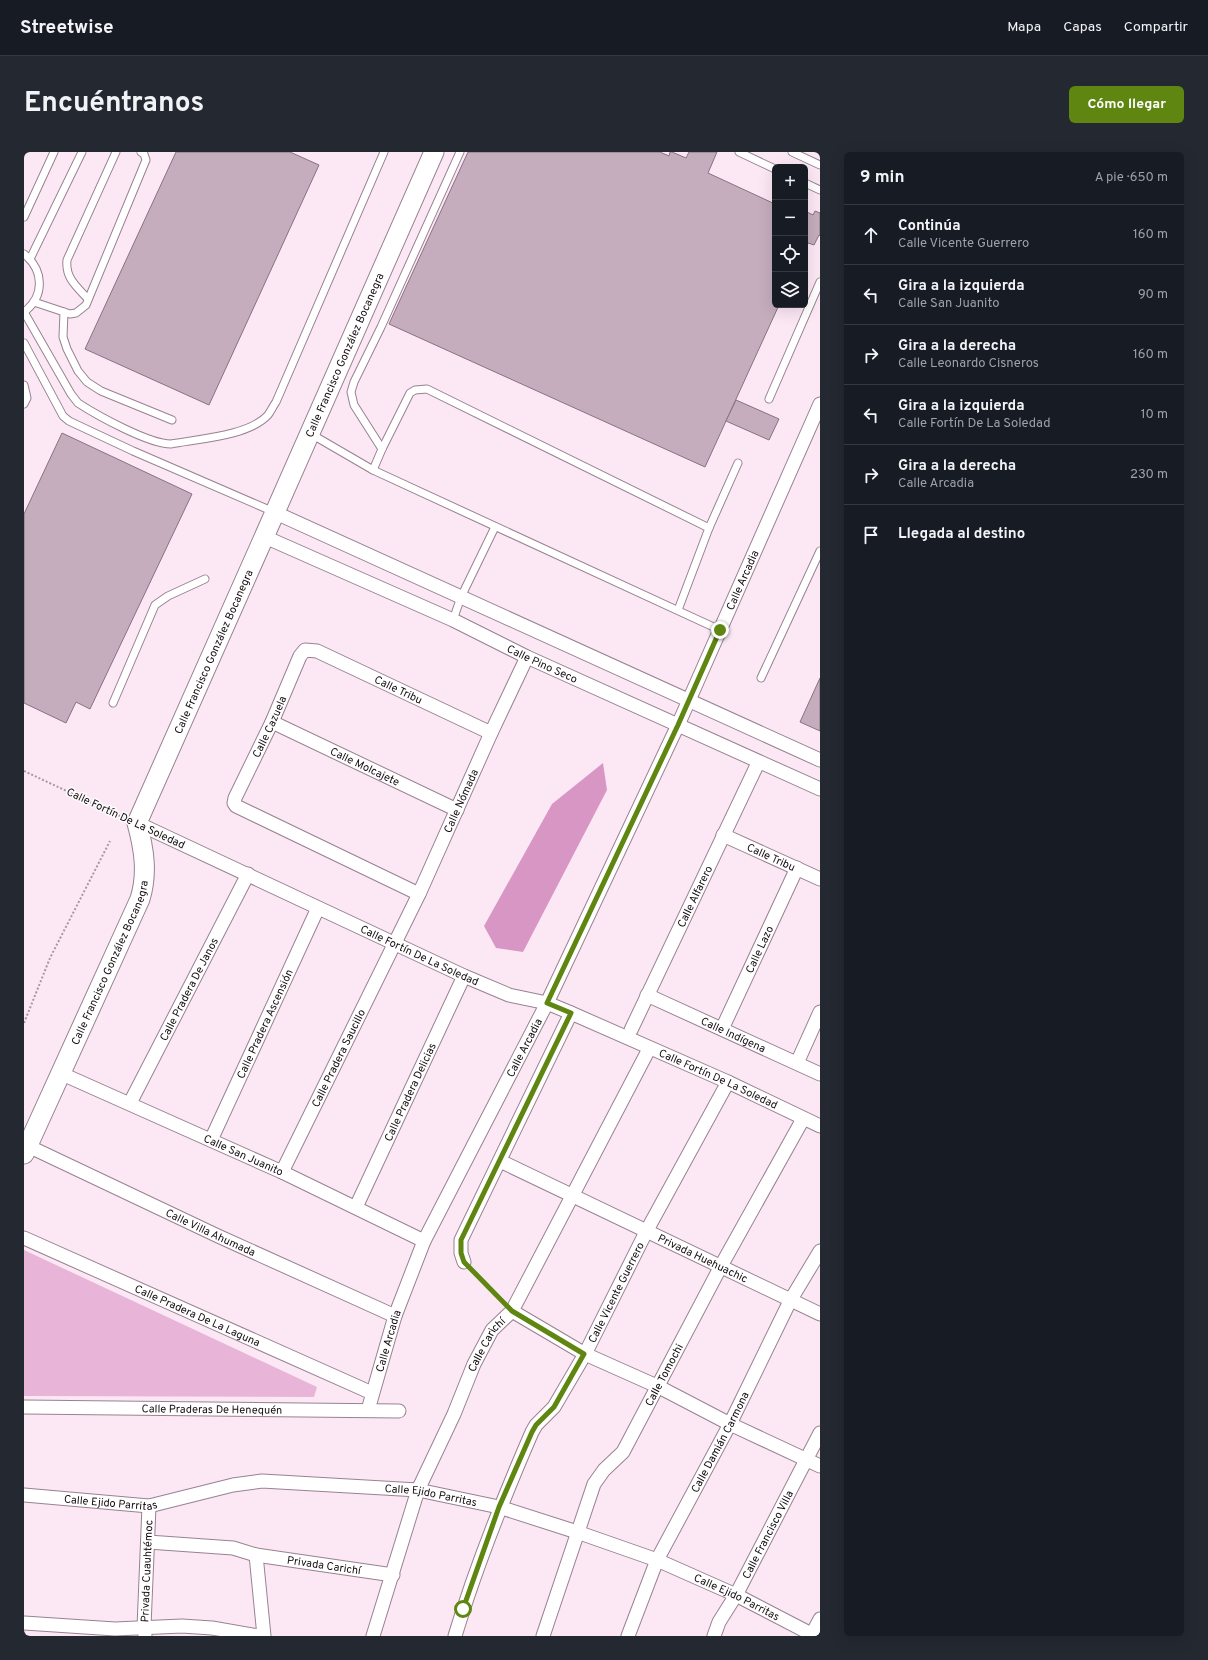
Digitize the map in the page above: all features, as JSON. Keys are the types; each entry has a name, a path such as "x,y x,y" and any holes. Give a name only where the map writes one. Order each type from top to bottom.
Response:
{"street":[{"name":"Calle Francisco González Bocanegra","path":"26,1150 141,895 145,869 142,840 137,823 276,513 309,433 434,152"},
{"name":"Calle Arcadia","path":"368,1410 395,1316 424,1240 547,1003 678,725 820,404"},
{"path":"276,513 820,760"},
{"name":"Calle Pino Seco","path":"265,537 453,620 527,657 758,763 820,789"},
{"name":"Calle Cazuela","path":"305,650 300,656 272,722 235,798 235,804 419,894"},
{"name":"Calle Tribu","path":"305,650 317,651 491,733"},
{"name":"Calle Nómada","path":"395,944 527,657"},
{"name":"Calle Molcajete","path":"272,722 457,810"},
{"name":"Calle Alfarero","path":"631,1030 758,763"},
{"name":"Calle Fortín De La Soledad","path":"137,823 464,976 509,994 547,1003 571,1013 649,1049 728,1082 820,1126"},
{"name":"Calle Tribu","path":"723,835 820,879"},
{"name":"Calle Lazo","path":"722,1030 797,868"},
{"name":"Calle Pradera De Janos","path":"130,1104 248,874"},
{"name":"Calle Pradera Ascensión","path":"211,1140 318,908"},
{"name":"Calle Pradera Saucillo","path":"282,1172 395,944"},
{"name":"Calle Pradera Delicias","path":"356,1207 464,976"},
{"name":"Calle Indígena","path":"647,995 820,1074"},
{"path":"797,1063 820,1012"},
{"path":"464,1262 461,1253 461,1240 571,1013"},
{"name":"Calle Carichí","path":"373,1636 418,1490 454,1414 474,1364 492,1330 512,1311 649,1049"},
{"name":"Calle San Juanito","path":"60,1073 282,1172 424,1240"},
{"name":"Calle Vicente Guerrero","path":"455,1636 499,1507 532,1432 536,1425 554,1407 584,1354 646,1232 728,1082"},
{"name":"Calle Tomochi","path":"543,1636 594,1484 604,1470 623,1452 659,1387 721,1266 803,1118"},
{"name":"Calle Villa Ahumada","path":"26,1150 395,1316"},
{"name":"Privada Huehuachic","path":"500,1161 820,1314"},
{"name":"Calle Pradera De La Laguna","path":"24,1238 372,1393"},
{"name":"Calle Damián Carmona","path":"628,1636 657,1560 730,1424 790,1300 820,1251"},
{"path":"512,1311 584,1354 659,1387 730,1424 806,1458 820,1466"},
{"name":"Calle Praderas De Henequén","path":"24,1407 399,1411"},
{"name":"Calle Francisco Villa","path":"714,1636 718,1622 736,1595 820,1433"},
{"name":"Calle Ejido Parritas","path":"24,1495 149,1506 233,1485 262,1482 418,1490 499,1507 578,1532 657,1560 736,1595 812,1635"},
{"name":"Privada Cuauhtémoc","path":"144,1631 149,1506"},
{"name":"Privada Carichí","path":"148,1542 233,1548 256,1555 393,1574"},
{"path":"256,1555 264,1636"},
{"path":"812,1635 820,1619"},
{"path":"24,1623 144,1631 182,1626 259,1636"}],"lane":[{"path":"24,217 54,152"},
{"path":"82,152 27,256 35,265 40,279 38,294 34,302 24,312 71,394 78,403 145,438 162,444 171,444 234,433 254,426 267,415 276,402 384,152"},
{"path":"88,298 67,274 67,260 116,152"},
{"path":"34,302 70,314 76,313 86,305 146,160 144,154 141,152"},
{"path":"382,449 351,399 352,388 460,152"},
{"path":"739,152 772,168"},
{"path":"792,152 820,165"},
{"path":"808,184 820,190"},
{"path":"769,399 820,282"},
{"path":"64,312 64,337 67,349 78,371 87,382 101,391 172,420"},
{"path":"24,343 63,416 69,421 132,451 276,513"},
{"path":"24,385 27,398 24,404"},
{"path":"373,470 410,393 415,390 427,389 709,528"},
{"path":"309,433 373,470 720,630"},
{"path":"678,610 709,528 738,463"},
{"path":"453,620 461,597 495,527"},
{"path":"760,678 820,551"},
{"path":"112,703 155,605 168,596 205,579"}],"path":[{"name":"Calle Fortín De La Soledad","path":"24,770 137,823"},
{"path":"24,1022 50,958 110,841"},
{"path":"464,1262 512,1311"}],"shaded area":[{"path":"603,763 607,790 523,952 496,948 484,926 552,804"},
{"path":"24,1250 317,1387 314,1397 24,1396"}],"building":[{"path":"176,152 290,152 319,165 209,405 85,349"},
{"path":"468,152 660,152 669,156 670,152 672,152 686,158 689,152 717,152 708,173 772,203 772,308 778,308 705,467 389,324"},
{"path":"815,211 820,213 820,236 819,235 814,245 808,243 808,212 813,215"},
{"path":"736,400 779,419 769,440 726,421"},
{"path":"62,433 192,494 90,709 76,702 66,723 24,703 24,514"},
{"path":"820,678 820,731 800,722"}],"route":[{"path":"463,1609 499,1507 532,1432 542,1418 554,1407 584,1354 512,1311 464,1262 460,1247 461,1240 571,1013 547,1003 678,725 720,630"}]}
